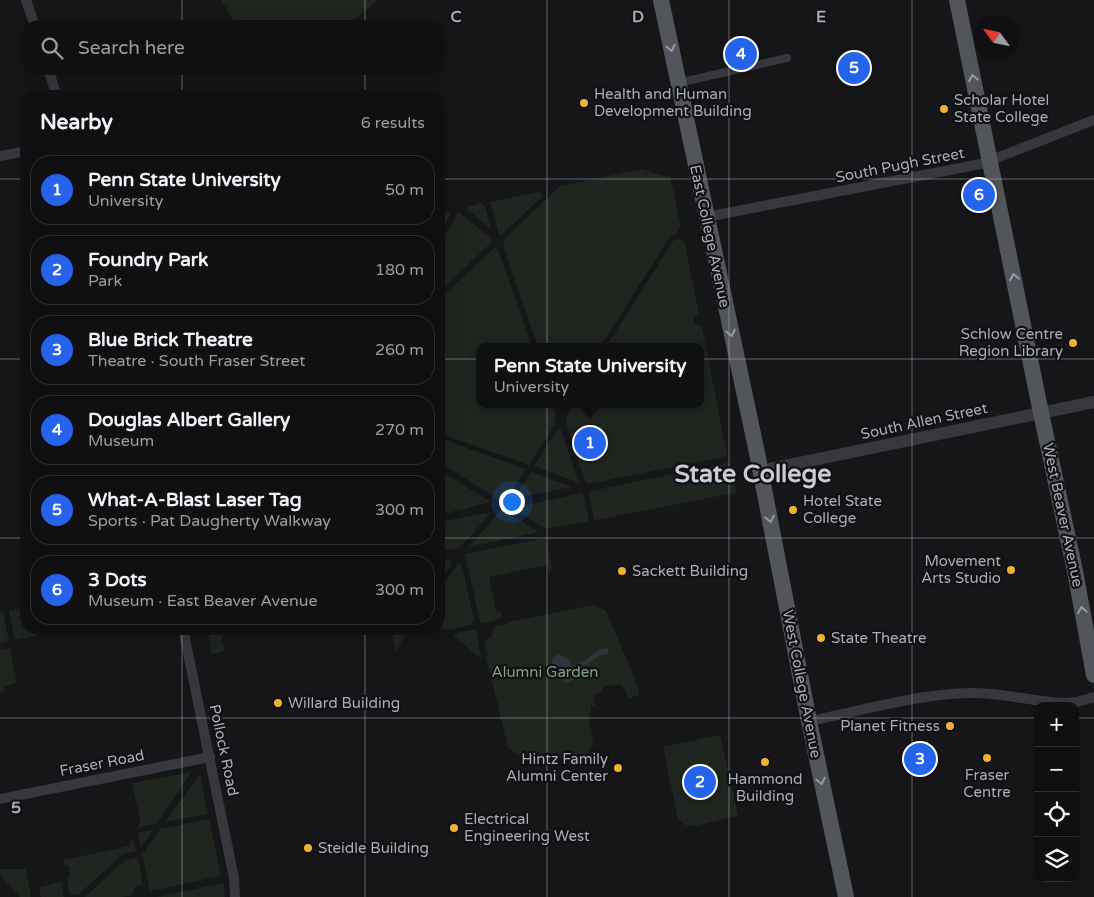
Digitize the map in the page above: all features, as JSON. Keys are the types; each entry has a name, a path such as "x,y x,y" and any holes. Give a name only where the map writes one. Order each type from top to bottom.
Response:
{"main road":[{"name":"East College Avenue","path":"661,0 760,471"},
{"name":"West Beaver Avenue","path":"957,0 1075,571 1094,675"},
{"name":"West College Avenue","path":"760,471 846,897"}],"street":[{"path":"26,0 33,20"},
{"path":"678,83 787,58"},
{"path":"50,75 55,90"},
{"name":"South Pugh Street","path":"706,217 981,164 1094,120"},
{"path":"0,156 20,152"},
{"name":"South Allen Street","path":"760,471 1094,402"},
{"name":"Pollock Road","path":"184,635 234,878 235,897"},
{"path":"809,721 917,699 960,694 991,694 1064,703 1077,702 1094,697"},
{"name":"Fraser Road","path":"0,799 210,757"},
{"name":"Pollock Road","path":"234,878 242,897"}],"green space":[{"path":"221,0 378,0 354,20 233,20"},
{"path":"643,169 660,175 670,176 681,227 676,234 670,237 603,343 537,343 503,246 505,239 560,186"},
{"path":"538,192 542,193 543,196 501,235 499,234 490,202"},
{"path":"481,203 485,206 491,229 466,208"},
{"path":"445,211 449,212 450,216 445,224"},
{"path":"457,213 460,213 491,238 492,242 445,287 445,234"},
{"path":"678,238 684,241 699,313 693,320 695,324 702,326 727,455 588,484 585,482 566,423 571,408 704,408 704,343 609,343 673,241"},
{"path":"495,247 498,249 531,343 476,343 476,408 553,408 556,417 554,426 529,465 445,435 445,293"},
{"path":"558,429 561,430 579,483 534,466"},
{"path":"445,440 525,469 507,499 501,501 445,466"},
{"path":"727,463 730,465 736,490 734,493 594,519 589,495 591,491"},
{"path":"532,472 572,487 514,498"},
{"path":"445,474 449,476 491,502 445,514"},
{"path":"582,493 589,520 586,522 546,529 512,508"},
{"path":"502,510 539,532 469,547 500,511"},
{"path":"492,512 460,548 445,550 445,521"},
{"path":"546,538 552,569 550,572 547,565 489,577 496,612 501,611 502,616 491,622 480,622 465,554"},
{"path":"445,559 450,560 452,563 445,574"},
{"path":"459,563 462,566 474,621 471,625 445,629 445,582"},
{"name":"Alumni Garden","path":"593,605 606,611 640,695 628,698 625,689 620,684 604,687 600,693 593,695 595,705 591,707 591,712 588,713 593,741 589,753 533,764 508,748 486,657 488,656 484,641 491,637 494,627 508,624 509,622"},
{"path":"20,608 20,635 40,635 15,640 9,611"},
{"path":"3,612 9,641 0,643 0,613"},
{"path":"475,630 477,633 481,659 454,636 455,633"},
{"path":"208,635 221,635 225,651 212,654"},
{"path":"392,635 405,635 396,651"},
{"path":"10,648 17,683 4,686 5,691 0,692 0,650"},
{"path":"720,735 738,816 694,826 685,825 678,819 663,747"},
{"path":"192,772 157,823 138,828 138,825 141,824 132,783"},
{"path":"200,774 208,814 165,822"},
{"path":"209,819 221,876 150,891 142,855 160,829"},
{"path":"153,830 141,848 137,833"},
{"path":"133,839 136,851 124,853 79,894 70,895 67,878 70,877 68,865 64,865 63,860 130,846 130,840"},
{"path":"138,857 143,884 136,886 132,895 121,897 85,897 125,860"},
{"path":"0,869 26,869 31,897 20,897 0,875"},
{"path":"62,882 64,897 41,897 39,887"},
{"path":"224,883 225,897 157,897"}],"shaded area":[{"path":"607,648 608,654 599,656 586,665 573,669 575,678 568,683 551,673 554,671 550,666 553,657 559,654 568,659 573,666 586,660 600,649"}],"place":[{"name":"Douglas Albert Gallery","path":"741,54"},
{"name":"What-A-Blast Laser Tag","path":"854,68"},
{"name":"Health and Human Development Building","path":"584,103"},
{"name":"Scholar Hotel State College","path":"944,109"},
{"name":"3 Dots","path":"979,195"},
{"name":"Schlow Centre Region Library","path":"1073,343"},
{"name":"Penn State University","path":"590,443"},
{"name":"Hotel State College","path":"793,510"},
{"name":"Movement Arts Studio","path":"1011,570"},
{"name":"Sackett Building","path":"622,571"},
{"name":"State Theatre","path":"821,638"},
{"name":"Willard Building","path":"278,703"},
{"name":"Planet Fitness","path":"950,726"},
{"name":"Fraser Centre","path":"987,758"},
{"name":"Blue Brick Theatre","path":"920,759"},
{"name":"Hammond Building","path":"765,762"},
{"name":"Hintz Family Alumni Center","path":"618,768"},
{"name":"Foundry Park","path":"700,782"},
{"name":"Electrical Engineering West","path":"454,828"},
{"name":"Steidle Building","path":"308,848"}],"district":[{"name":"State College","path":"753,473"}]}
